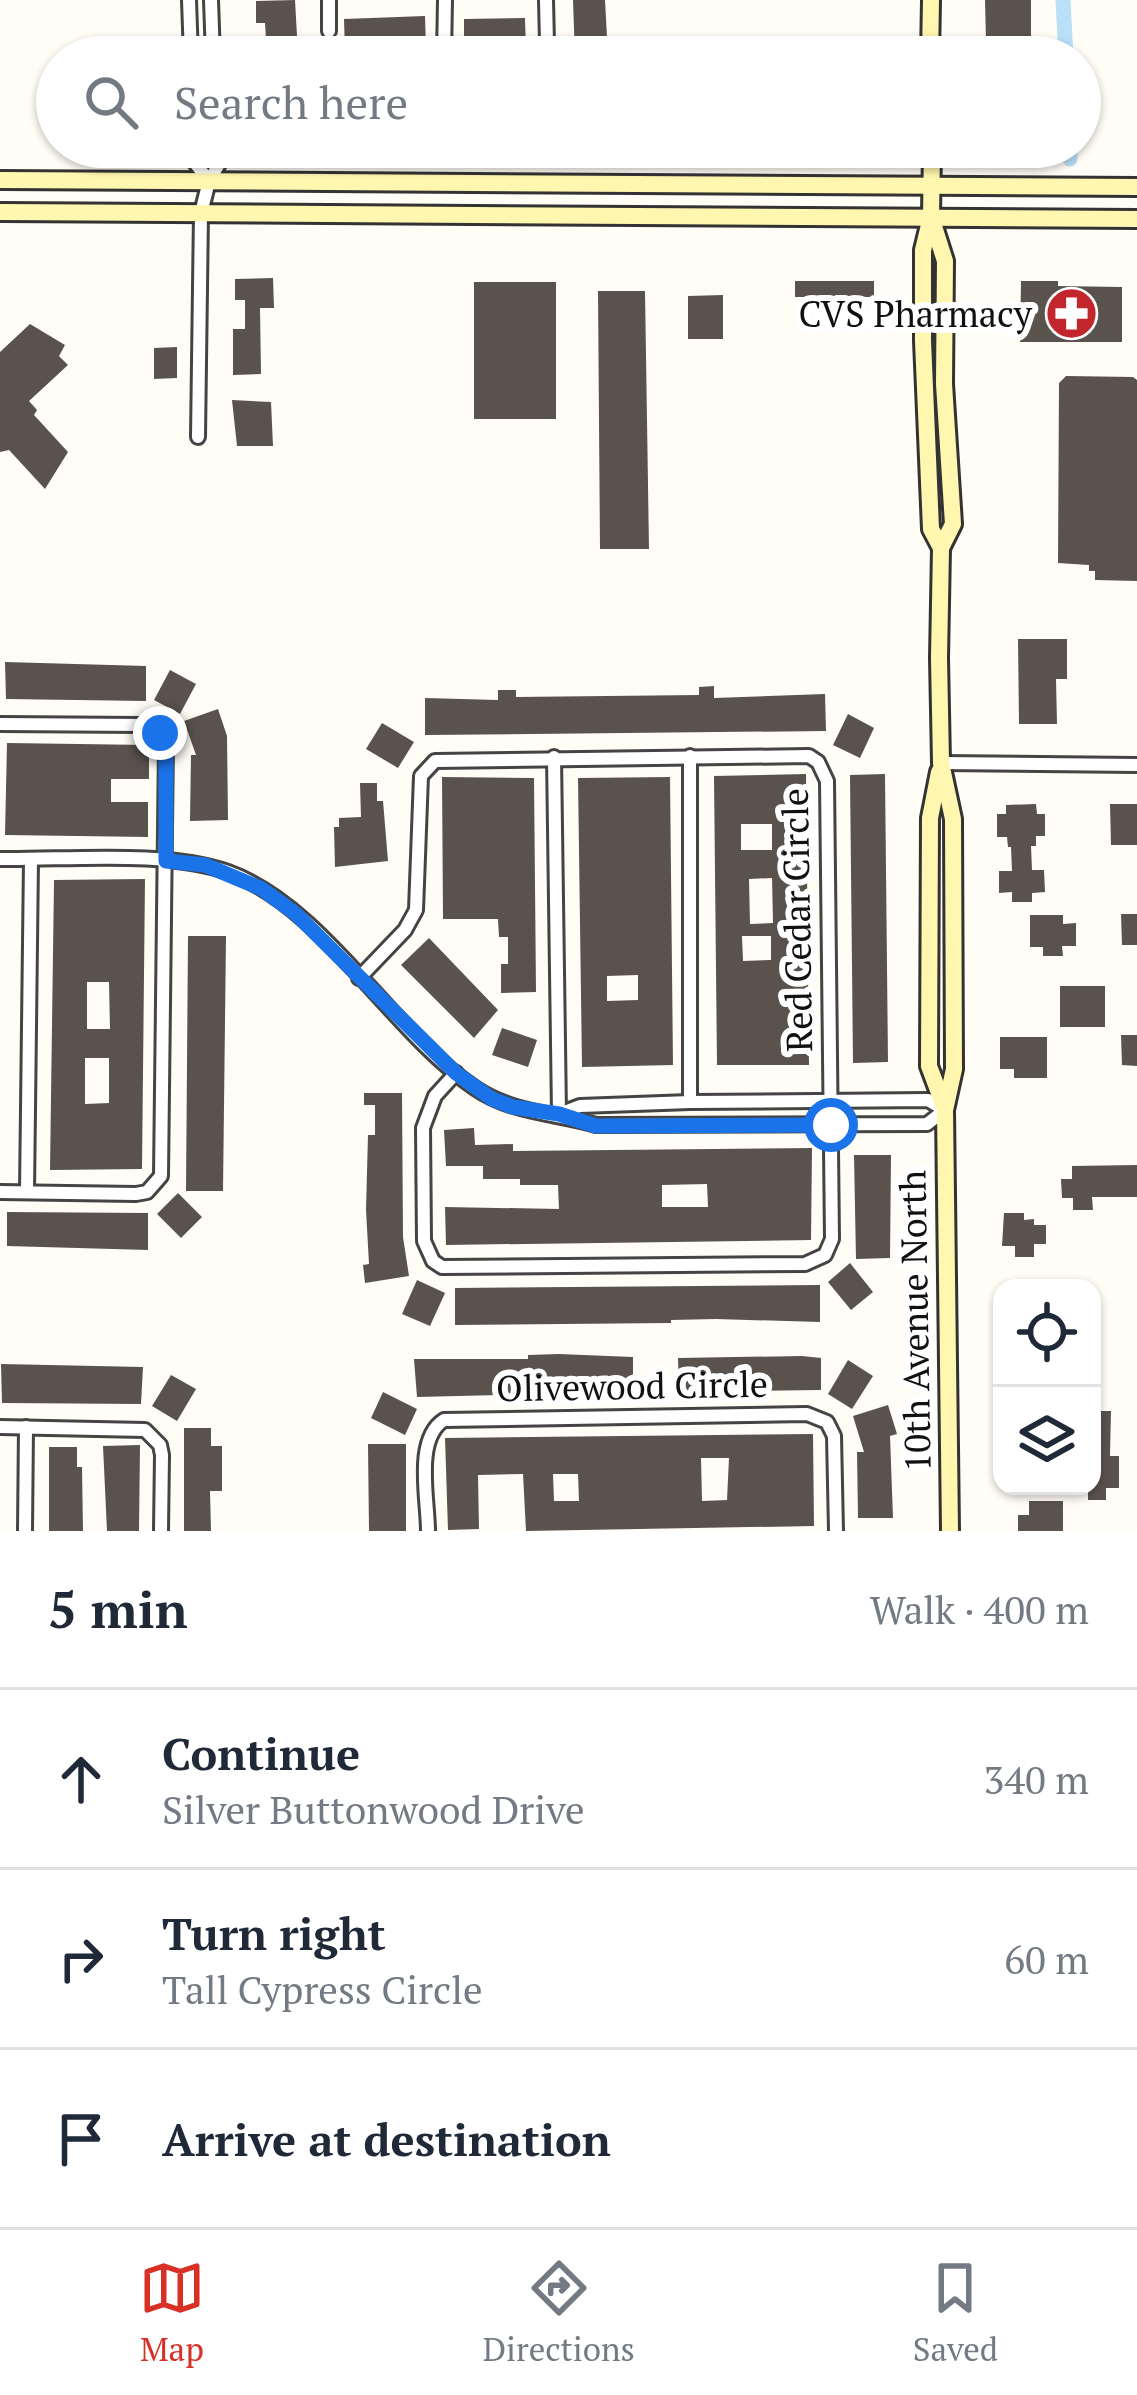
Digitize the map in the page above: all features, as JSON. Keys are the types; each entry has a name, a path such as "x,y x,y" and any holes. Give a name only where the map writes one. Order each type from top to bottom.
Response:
{"main road":[{"path":"930,36 931,0"},
{"name":"10th Avenue North","path":"933,168 932,217 923,250 924,386 931,530 941,548 941,763 930,818 929,1066 945,1109 950,1531"},
{"path":"0,180 1137,187"},
{"path":"0,212 1137,219"}],"street":[{"path":"189,0 190,36"},
{"path":"211,0 212,36"},
{"path":"328,0 329,31"},
{"path":"444,36 445,0"},
{"path":"546,0 547,36"},
{"path":"199,168 209,181"},
{"path":"198,437 201,213 217,168"},
{"path":"0,724 140,725 160,733 166,743 161,1176 156,1186 136,1194 0,1192"},
{"path":"690,756 690,1102"},
{"name":"Red Cedar Circle","path":"359,978 406,930 416,910 421,776 426,767 446,759 809,756 824,771 832,1239 825,1256 816,1262 442,1267 433,1261 424,1241 423,1128 435,1096 456,1073"},
{"path":"554,758 559,1114"},
{"path":"941,763 1137,764"},
{"path":"0,859 205,865 262,889 296,914 456,1073 492,1099 535,1112 596,1126 831,1125 927,1124 945,1109 928,1100 690,1102 580,1106 559,1114"},
{"path":"27,1192 31,860"},
{"name":"Olivewood Circle","path":"428,1531 427,1445 429,1435 444,1420 807,1414 827,1422 834,1436 836,1531"},
{"path":"0,1426 145,1430 154,1436 162,1455 161,1531"},
{"path":"26,1427 26,1531"}],"building":[{"path":"295,0 297,36 266,36 265,23 256,23 256,1"},
{"path":"573,0 605,0 607,36 574,36"},
{"path":"985,0 1031,0 1031,36 986,36"},
{"path":"425,16 426,36 345,36 344,19"},
{"path":"525,18 526,36 464,36 464,19"},
{"path":"273,278 274,308 260,308 261,374 233,375 233,329 245,329 245,300 235,300 235,279"},
{"path":"795,281 874,281 874,297 850,297 851,320 835,320 834,297 795,297"},
{"name":"CVS Pharmacy","path":"1021,281 1122,287 1122,342 1020,342"},
{"path":"474,282 556,282 556,419 474,419"},
{"path":"598,291 645,291 649,549 600,549"},
{"path":"723,295 723,339 688,339 688,296"},
{"path":"30,324 65,345 59,356 68,365 29,401 37,410 34,415 68,452 45,489 9,450 0,452 0,352"},
{"path":"177,347 177,378 154,379 154,348"},
{"path":"1066,376 1137,380 1137,581 1095,580 1089,565 1058,563 1059,383"},
{"path":"232,400 271,402 273,446 237,446"},
{"path":"1018,639 1067,639 1067,679 1056,679 1057,724 1019,724"},
{"path":"5,662 146,666 146,701 6,699"},
{"path":"170,670 196,684 180,714 154,700"},
{"path":"714,686 714,698 825,694 826,731 425,735 425,698 498,700 498,690 516,690 516,697 699,695 699,687"},
{"path":"218,709 227,736 228,820 190,821 191,755 196,755 184,721"},
{"path":"848,714 874,728 860,758 833,745"},
{"path":"382,723 414,742 398,768 366,749"},
{"path":"7,743 149,745 149,779 111,779 111,802 148,802 148,837 5,835"},
{"path":"806,774 809,1065 717,1065 714,776","holes":["741,824 772,824 772,850 741,850","772,878 773,923 750,924 749,879","742,936 771,936 771,960 743,961"]},
{"path":"885,774 888,1062 853,1063 850,775"},
{"path":"442,777 534,778 536,992 501,993 508,937 499,937 498,919 443,919"},
{"path":"670,777 673,1065 582,1067 578,778","holes":["638,975 638,1000 607,1001 607,976"]},
{"path":"360,783 377,783 388,861 335,867 334,827 339,827 339,818 361,817"},
{"path":"1036,804 1037,814 1045,814 1045,836 1036,836 1036,846 1031,846 1032,870 1044,870 1045,892 1032,893 1032,902 1012,902 1012,892 999,893 999,871 1012,871 1007,837 997,837 997,814 1006,814 1006,805"},
{"path":"1110,804 1137,804 1137,845 1111,845"},
{"path":"145,879 142,1169 50,1170 54,880","holes":["87,982 109,982 110,1029 87,1029","85,1058 109,1058 109,1103 85,1104"]},
{"path":"1121,914 1137,914 1137,945 1122,945"},
{"path":"1030,915 1063,915 1063,924 1076,923 1076,946 1062,946 1063,956 1043,956 1043,947 1030,947"},
{"path":"188,936 226,936 223,1191 186,1191"},
{"path":"429,938 498,1010 474,1038 401,965"},
{"path":"1060,986 1105,986 1105,1027 1060,1027"},
{"path":"502,1028 537,1040 528,1067 492,1055"},
{"path":"1121,1035 1137,1035 1137,1066 1122,1065"},
{"path":"1000,1037 1047,1037 1047,1078 1014,1078 1014,1069 1000,1069"},
{"path":"364,1093 402,1093 403,1237 409,1276 365,1283 363,1265 369,1264 368,1135 375,1135 375,1105 364,1105"},
{"path":"474,1128 475,1145 513,1144 513,1151 812,1148 811,1240 446,1245 445,1207 559,1209 558,1185 483,1179 483,1166 446,1166 444,1130","holes":["707,1184 708,1207 662,1207 662,1185"]},
{"path":"854,1155 891,1155 890,1258 856,1259"},
{"path":"1137,1165 1137,1197 1092,1197 1093,1210 1073,1210 1073,1198 1062,1198 1061,1179 1072,1179 1072,1166"},
{"path":"178,1193 202,1217 181,1238 157,1214"},
{"path":"7,1212 148,1213 148,1250 7,1246"},
{"path":"1004,1213 1024,1213 1024,1220 1046,1225 1046,1244 1034,1244 1034,1257 1015,1257 1015,1246 1002,1246"},
{"path":"850,1263 873,1292 851,1310 828,1282"},
{"path":"417,1280 445,1293 430,1326 402,1314"},
{"path":"820,1285 820,1322 716,1319 455,1325 455,1288"},
{"path":"528,1355 633,1357 633,1392 417,1397 414,1359 528,1359"},
{"path":"678,1358 821,1358 821,1390 679,1392"},
{"path":"848,1360 873,1376 852,1409 828,1394"},
{"path":"1,1364 143,1367 141,1404 2,1403"},
{"path":"171,1375 196,1389 177,1421 152,1406"},
{"path":"383,1392 417,1409 405,1435 371,1418"},
{"path":"888,1405 897,1434 890,1436 893,1518 858,1518 857,1452 864,1452 853,1416"},
{"path":"1101,1411 1111,1411 1110,1456 1119,1456 1119,1488 1106,1488 1106,1500 1088,1500 1088,1495 1101,1495"},
{"path":"184,1428 211,1428 211,1446 222,1446 222,1491 210,1491 211,1531 184,1531"},
{"path":"813,1434 814,1526 526,1531 523,1474 478,1475 479,1529 448,1530 445,1438","holes":["701,1458 729,1458 727,1500 702,1501","553,1474 578,1474 579,1501 554,1501"]},
{"path":"368,1444 406,1444 406,1531 369,1531"},
{"path":"140,1445 139,1531 107,1531 103,1446"},
{"path":"49,1447 77,1447 83,1531 49,1531"},
{"path":"1029,1501 1063,1501 1063,1531 1018,1531 1018,1515 1029,1515"}],"waterway":[{"path":"1063,0 1065,36"}],"place":[{"name":"CVS Pharmacy","path":"1071,314"}],"route":[{"path":"160,733 166,743 166,861 229,872 296,914 473,1088 513,1107 596,1126 831,1125"}]}
